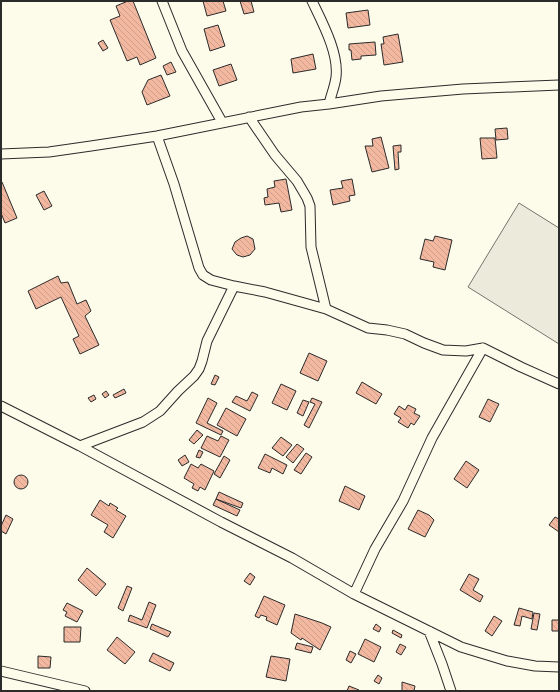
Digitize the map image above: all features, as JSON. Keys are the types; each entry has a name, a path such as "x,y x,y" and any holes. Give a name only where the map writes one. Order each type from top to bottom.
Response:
{"street":[{"path":"162,1 182,51 222,122"},
{"path":"312,1 331,45 335,62 336,78 329,104"},
{"path":"1,154 49,152 157,136 301,107 381,96 463,89 559,84"},
{"path":"250,117 275,155 297,181 307,198 310,206 311,247 326,309"},
{"path":"157,136 174,184 197,261 203,275 212,280 265,292 326,309 368,328 405,334 444,350 466,351 483,348 559,384"},
{"path":"80,446 143,422 160,411 194,376 202,361 207,341 234,286"},
{"path":"354,594 375,549 403,501 432,438 483,348"},
{"path":"1,406 292,558 354,594 461,647 507,661 535,666 559,667"},
{"path":"429,631 451,691"},
{"path":"1,671 84,691"}],"shaded area":[{"path":"519,203 559,228 559,344 468,287"}],"building":[{"path":"128,1 133,1 156,58 140,65 137,57 127,61 110,20 120,16 116,6"},
{"path":"203,1 223,1 226,11 207,16"},
{"path":"240,1 251,1 254,12 244,14"},
{"path":"368,10 370,25 348,28 346,13"},
{"path":"218,25 225,46 210,51 204,29"},
{"path":"398,34 403,62 384,65 381,44 384,44 383,37"},
{"path":"103,40 108,48 103,51 98,43"},
{"path":"375,42 376,55 361,56 361,59 352,60 349,44"},
{"path":"313,54 316,69 293,73 291,59"},
{"path":"171,62 176,72 167,75 163,66"},
{"path":"231,64 237,80 219,86 213,70"},
{"path":"161,75 170,96 147,105 142,92 148,80"},
{"path":"507,128 508,139 496,140 495,129"},
{"path":"381,137 389,168 372,172 365,146 373,146 372,139"},
{"path":"480,138 495,138 497,158 482,159"},
{"path":"401,145 401,152 398,152 399,169 395,170 393,146"},
{"path":"286,179 292,210 281,212 279,203 265,205 264,198 268,197 267,189 275,187 274,181"},
{"path":"352,179 355,195 349,196 350,201 333,205 330,190 343,188 341,181"},
{"path":"1,182 17,218 5,223 1,213"},
{"path":"44,191 52,206 44,210 36,195"},
{"path":"247,236 253,239 255,249 250,255 243,257 237,255 232,249 235,242"},
{"path":"435,236 452,240 445,270 433,267 434,262 420,259 425,239 433,241"},
{"path":"58,276 61,283 68,282 77,304 86,300 91,311 85,316 99,345 80,354 73,339 79,336 61,297 36,309 28,291"},
{"path":"309,353 327,361 318,381 300,373"},
{"path":"215,375 219,377 215,385 211,384"},
{"path":"362,382 382,394 376,404 356,393"},
{"path":"281,384 296,391 287,410 272,403"},
{"path":"124,389 126,393 115,398 113,395"},
{"path":"106,391 109,395 105,398 102,394"},
{"path":"252,392 258,395 250,411 232,402 236,396 247,401"},
{"path":"94,395 96,399 91,402 88,398"},
{"path":"208,398 217,403 207,423 223,431 221,435 196,423"},
{"path":"312,398 322,402 309,428 304,425 315,404 310,402"},
{"path":"488,399 499,404 490,422 479,417"},
{"path":"303,400 309,402 303,416 297,413"},
{"path":"408,405 416,409 414,413 420,416 414,425 411,423 408,428 398,422 401,418 394,414 399,406 405,410"},
{"path":"226,408 246,419 237,436 217,425"},
{"path":"197,430 203,435 194,444 189,440"},
{"path":"207,436 218,441 221,436 229,440 220,457 201,448"},
{"path":"281,437 292,445 283,456 272,448"},
{"path":"297,444 304,449 293,463 286,457"},
{"path":"199,450 203,452 200,458 196,457"},
{"path":"306,453 312,457 301,474 294,470"},
{"path":"265,454 287,465 283,474 272,468 270,473 258,468"},
{"path":"185,455 189,462 182,466 178,460"},
{"path":"224,456 230,460 220,478 214,474"},
{"path":"466,461 479,470 467,488 454,479"},
{"path":"191,464 198,468 201,464 214,471 205,490 200,487 198,491 192,488 194,484 184,478"},
{"path":"21,475 26,477 28,482 26,487 21,489 16,487 14,482 16,477"},
{"path":"345,486 365,496 359,510 339,501"},
{"path":"219,492 243,503 241,508 216,499"},
{"path":"216,499 240,510 237,516 213,505"},
{"path":"100,500 109,506 110,503 118,508 116,510 126,516 113,538 104,532 108,525 91,515"},
{"path":"418,510 429,515 434,520 425,537 408,529"},
{"path":"6,515 13,519 6,534 1,531 1,526"},
{"path":"555,517 559,519 559,532 549,525"},
{"path":"87,568 106,584 96,596 78,580"},
{"path":"250,573 255,577 250,585 244,581"},
{"path":"469,574 479,579 473,590 483,596 480,602 460,590"},
{"path":"127,586 132,588 123,611 118,608"},
{"path":"264,596 285,605 277,625 266,620 267,617 261,615 259,618 255,616"},
{"path":"149,602 156,605 147,628 128,621 130,615 142,620"},
{"path":"67,603 83,611 77,622 65,616 67,612 63,610"},
{"path":"519,608 533,612 532,619 522,616 520,626 514,625"},
{"path":"534,613 540,614 537,630 531,629"},
{"path":"295,614 331,627 320,650 302,638 301,640 291,633"},
{"path":"494,616 502,621 492,636 485,631"},
{"path":"552,620 559,620 559,631 552,631"},
{"path":"152,624 171,632 168,637 150,629"},
{"path":"376,624 381,628 379,632 373,629"},
{"path":"64,627 81,627 80,642 64,642"},
{"path":"393,630 402,635 401,638 392,633"},
{"path":"117,637 135,652 125,664 107,650"},
{"path":"365,639 381,647 374,662 358,654"},
{"path":"297,643 313,647 311,653 295,649"},
{"path":"400,644 406,647 401,655 396,652"},
{"path":"350,651 356,654 351,663 346,660"},
{"path":"153,653 174,663 170,671 149,661"},
{"path":"38,656 51,657 50,668 38,668"},
{"path":"271,656 290,659 286,681 266,677"},
{"path":"378,675 382,678 379,684 374,681"},
{"path":"402,682 415,686 414,691 402,691"},
{"path":"349,686 359,690 359,691 347,691"}]}
